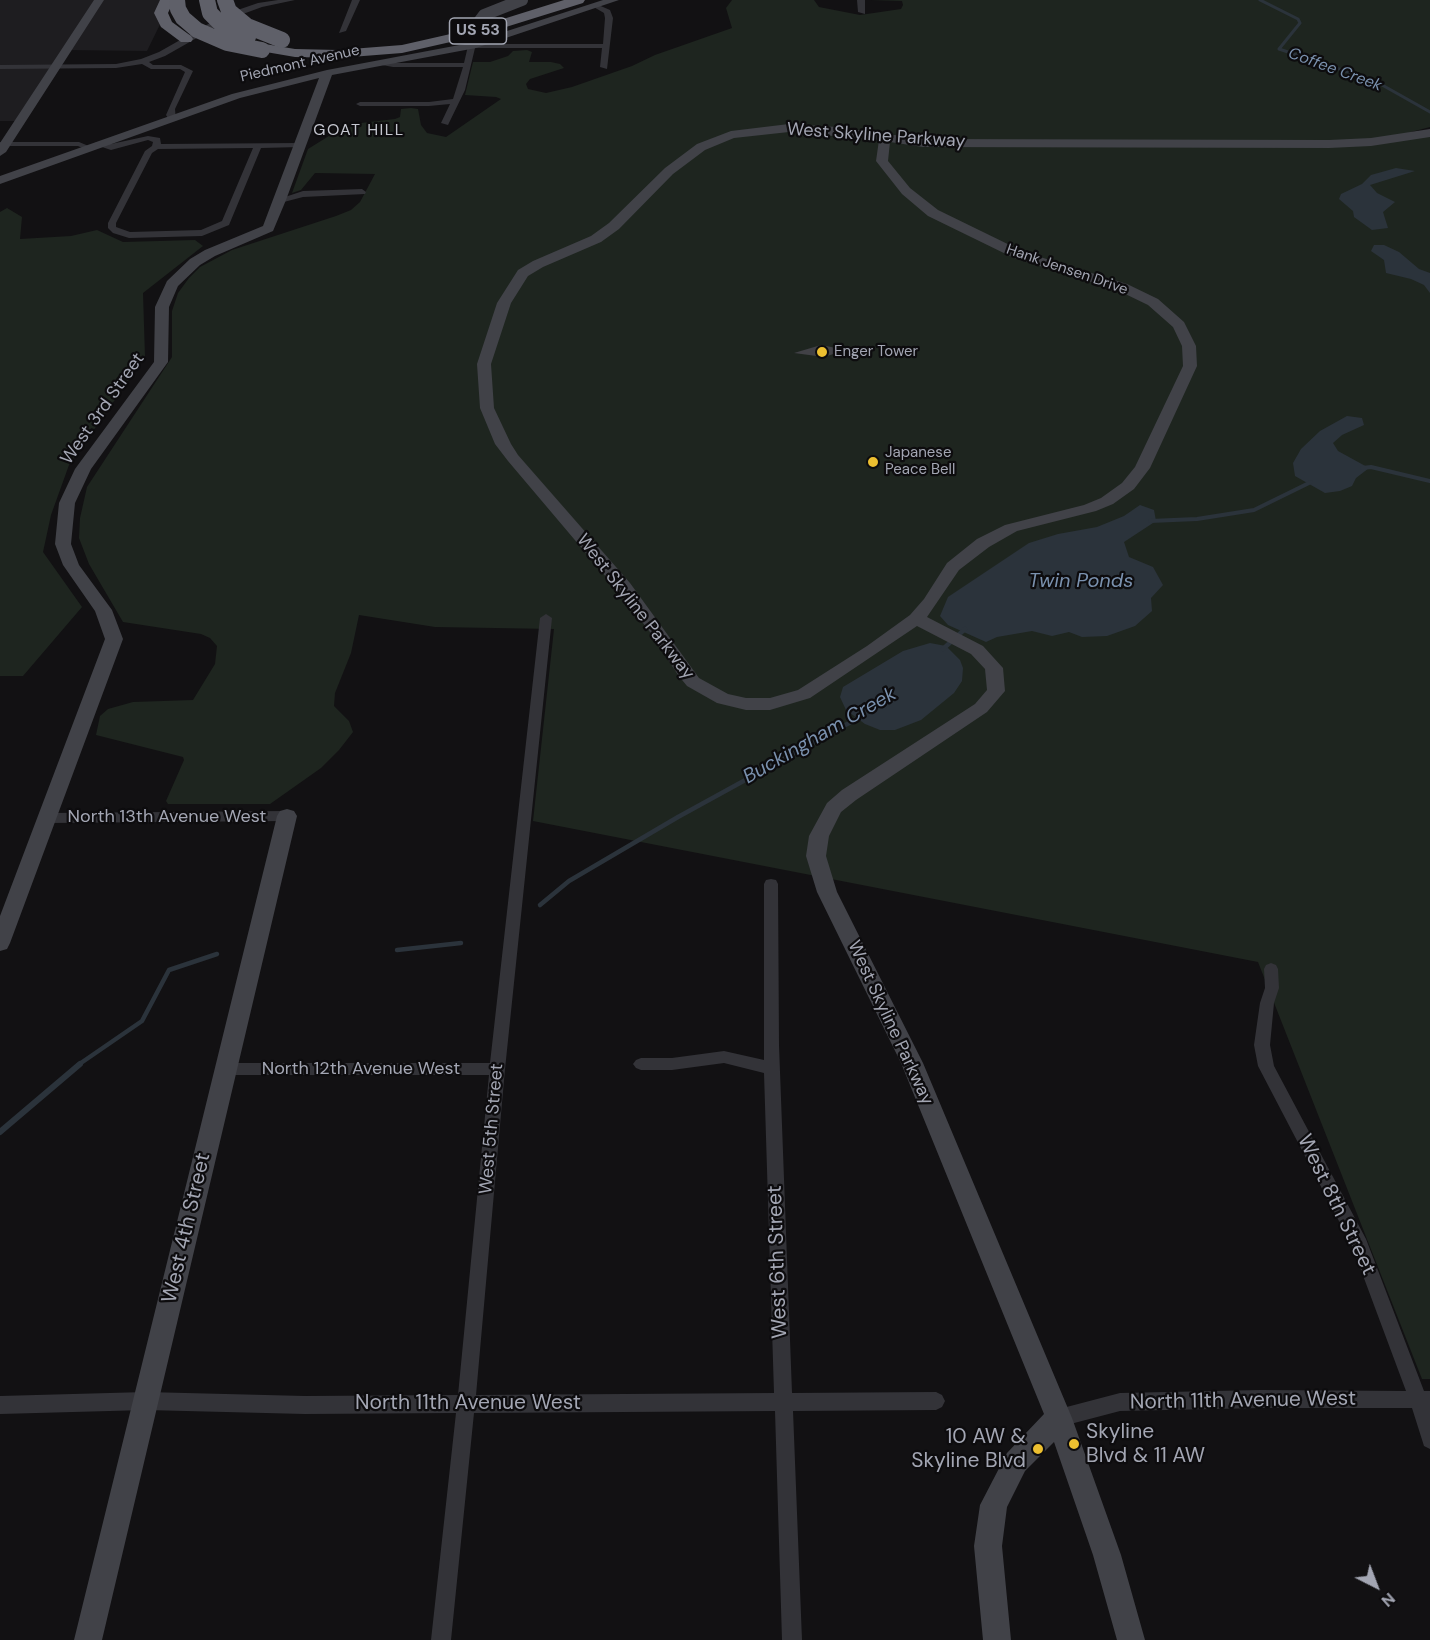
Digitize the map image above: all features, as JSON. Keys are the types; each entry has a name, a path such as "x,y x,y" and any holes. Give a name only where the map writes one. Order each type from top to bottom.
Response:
{"highway":[{"path":"167,0 161,13 166,24 186,39"},
{"path":"177,0 178,9 183,18 202,33 227,43 271,46 311,56 380,54"},
{"path":"225,0 229,11 271,46"},
{"name":"Piedmont Avenue","path":"380,54 558,0"},
{"name":"Piedmont Avenue","path":"380,54 450,39 578,0"},
{"name":"US 53","path":"196,2 203,23 214,31 238,41 271,46 327,48 380,54"}],"street":[{"path":"2,147 99,0"},
{"path":"0,67 116,66 143,61 162,54 186,39 245,10 291,0"},
{"path":"342,31 356,0"},
{"path":"445,123 456,101 478,22 484,15 522,0"},
{"name":"Piedmont Avenue","path":"0,180 236,96 327,73 380,54 473,43 614,0"},
{"path":"861,0 862,12"},
{"path":"596,6 609,16 604,67"},
{"path":"473,43 607,46"},
{"path":"380,54 393,65 467,65"},
{"path":"143,61 151,67 181,67 189,71 171,109 170,115 173,119"},
{"name":"West 3rd Street","path":"0,943 114,639 103,610 71,565 63,544 67,503 82,470 161,362 162,306 172,284 195,262 210,253 268,228 327,73"},
{"path":"360,104 429,104 456,101"},
{"name":"West Skyline Parkway","path":"1131,1640 1107,1555 1059,1418 912,1063 827,892 816,856 819,836 834,808 849,795 981,708 996,692 994,668 968,644 916,619 824,682 789,700 770,704 746,704 709,693 693,682 624,587 503,444 487,408 484,364 504,303 513,284 523,273 538,264 596,239 614,226 669,171 701,147 731,135 789,128 837,131 923,143 1329,144 1371,142 1430,133"},
{"path":"2,147 79,144 111,147 154,138 157,140 156,147"},
{"name":"Hank Jensen Drive","path":"885,138 882,161 906,191 933,213 1019,255 1122,287 1153,302 1179,325 1189,346 1190,366 1142,468 1128,486 1107,501 1090,508 1011,528 983,543 953,567 930,603 916,619"},
{"path":"258,146 226,223 214,230 192,234 129,235 112,228 112,223 149,152 156,147 300,145"},
{"path":"280,200 303,194 362,192"},
{"name":"West 5th Street","path":"441,1640 497,1069 546,618"},
{"name":"North 13th Avenue West","path":"48,818 287,816"},
{"name":"West 4th Street","path":"88,1640 287,816"},
{"name":"West 6th Street","path":"771,884 772,1068 792,1640"},
{"name":"West 8th Street","path":"1271,969 1272,988 1267,1003 1262,1045 1266,1066 1360,1244 1424,1400 1430,1440"},
{"path":"641,1064 672,1064 724,1057 772,1068"},
{"name":"North 12th Avenue West","path":"225,1070 497,1069"},
{"name":"North 11th Avenue West","path":"1059,1418 1120,1402 1261,1399 1424,1400"},
{"name":"North 11th Avenue West","path":"0,1404 146,1401 305,1405 466,1402 936,1401"},
{"path":"997,1640 988,1546 994,1505 1017,1462 1059,1418"}],"shaded area":[{"path":"0,0 172,0 147,51 66,50 20,121 0,121"},
{"path":"732,0 814,0 819,7 860,15 901,9 903,5 902,1 871,0 1430,0 1430,127 1411,132 1430,136 1430,1379 1422,1379 1258,962 533,821 554,629 435,627 359,615 351,653 335,693 334,706 349,721 353,732 321,768 270,804 168,804 166,801 184,760 183,757 96,735 100,716 108,709 133,702 193,700 215,664 217,646 210,638 201,634 123,622 89,564 79,538 80,518 87,487 172,357 172,311 178,293 189,278 200,267 232,250 336,216 351,210 360,202 375,174 315,173 301,190 292,193 308,149 337,131 361,123 395,119 400,117 401,109 411,108 418,109 421,125 427,133 446,137 501,99 465,95 473,62 490,62 508,56 513,51 527,50 532,52 529,62 551,62 560,64 564,68 530,79 526,84 528,89 546,93 572,87 732,28 726,8"},
{"path":"7,208 22,217 20,239 71,236 97,230 123,242 195,240 203,246 143,293 145,357 69,465 51,515 43,552 82,607 23,676 0,676 0,212"}],"water":[{"path":"1396,168 1415,171 1370,185 1377,193 1395,202 1383,212 1388,228 1372,230 1354,217 1353,211 1339,199 1341,194 1362,184 1371,175"},
{"path":"1374,245 1384,245 1399,252 1419,269 1430,273 1430,293 1424,285 1411,279 1386,273 1384,260 1371,251"},
{"path":"1347,416 1362,418 1364,425 1342,435 1333,443 1338,451 1369,468 1356,478 1352,486 1340,491 1325,493 1295,476 1293,463 1301,449 1320,431"},
{"name":"Twin Ponds","path":"1140,505 1154,510 1156,521 1124,542 1129,557 1153,567 1163,585 1151,598 1152,611 1135,626 1107,636 1082,637 1069,632 1052,636 1032,631 997,637 986,642 948,625 940,616 948,597 1029,543 1058,534 1097,527 1124,516"},
{"path":"930,643 946,646 960,660 963,668 962,681 954,693 921,720 895,730 880,730 865,724 846,710 840,697 843,687 903,651"}],"building":[{"path":"821,345 846,350 824,357 794,353"}],"waterway":[{"name":"Coffee Creek","path":"1260,0 1298,19 1300,23 1279,49 1375,81 1430,112"},
{"name":"Buckingham Creek","path":"1362,468 1371,467 1430,481"},
{"name":"Buckingham Creek","path":"1150,521 1197,519 1254,510 1311,482"},
{"name":"Buckingham Creek","path":"943,649 965,629"},
{"name":"Buckingham Creek","path":"540,905 569,881 678,817 860,717"},
{"name":"Buckingham Creek","path":"397,950 461,943"},
{"name":"Buckingham Creek","path":"78,1065 142,1021 169,970 217,954"},
{"name":"Buckingham Creek","path":"0,1132 80,1064"}],"place":[{"name":"Enger Tower","path":"822,352"},
{"name":"Japanese Peace Bell","path":"873,462"},
{"name":"Skyline Blvd & 11 AW","path":"1074,1444"},
{"name":"10 AW & Skyline Blvd","path":"1038,1449"}],"district":[{"name":"GOAT HILL","path":"359,131"}]}
